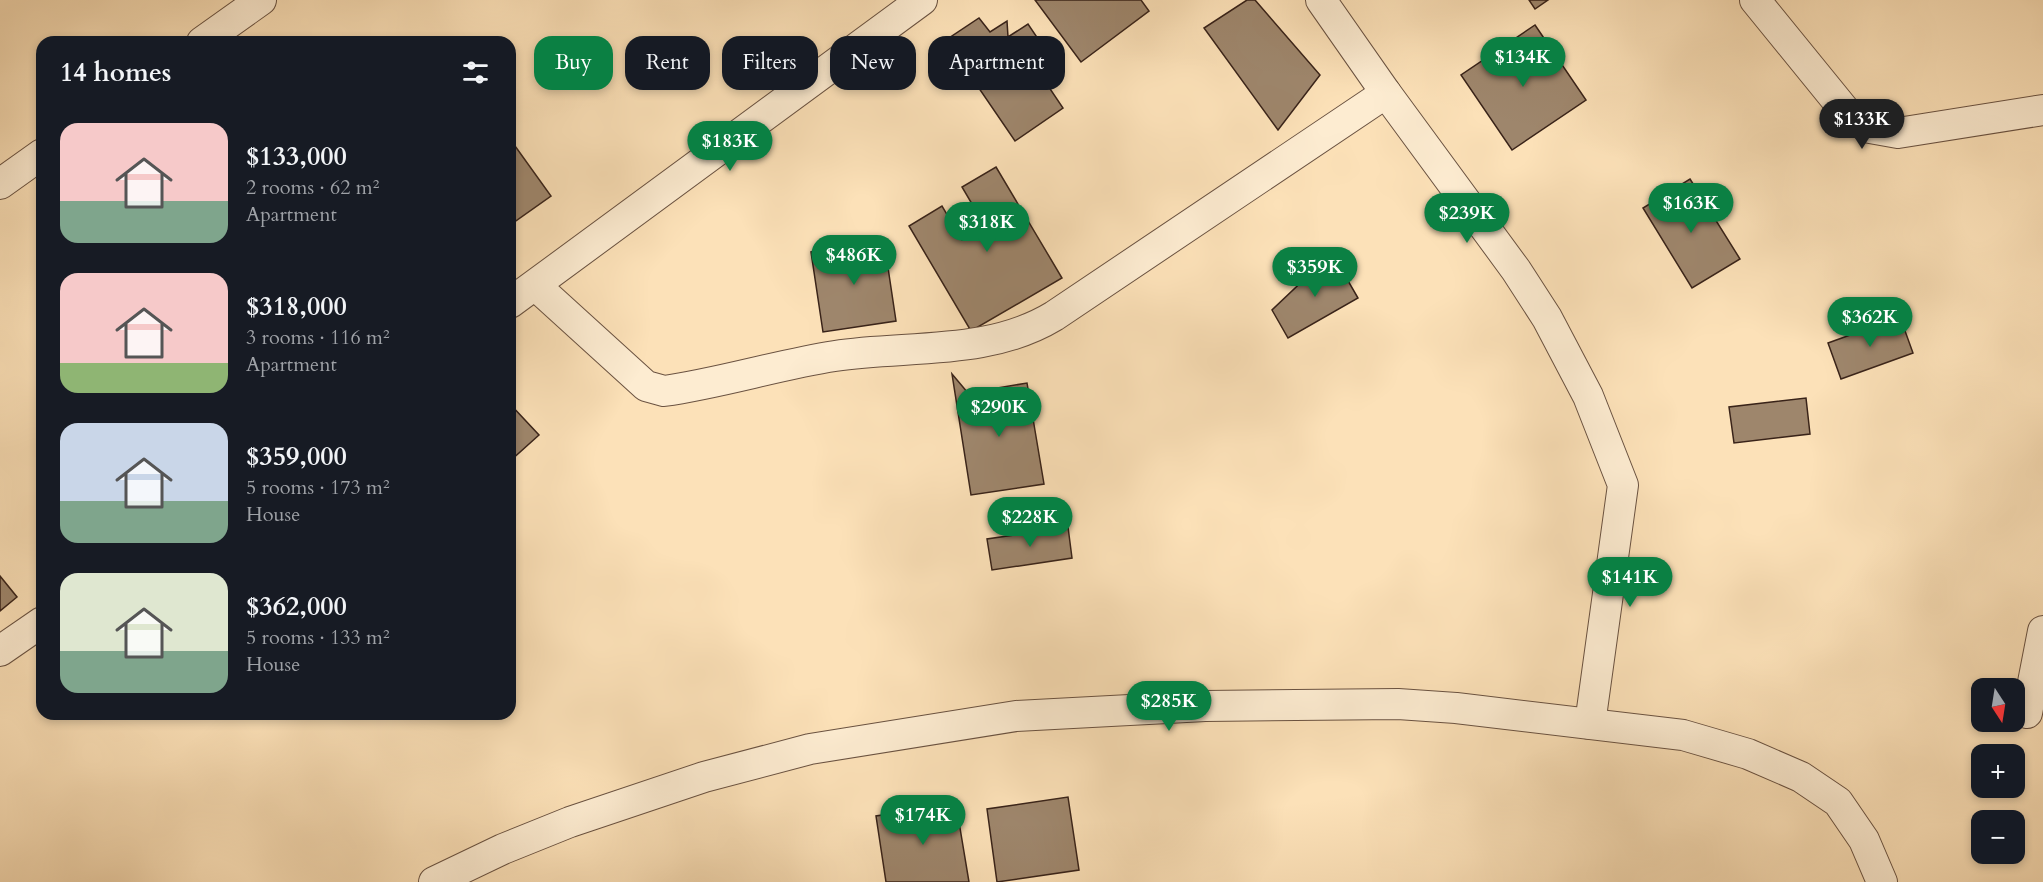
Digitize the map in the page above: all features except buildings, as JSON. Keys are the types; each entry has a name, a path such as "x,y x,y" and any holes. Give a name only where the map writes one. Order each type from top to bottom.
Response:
{"street":[{"path":"210,36 261,0"},
{"path":"516,299 922,0"},
{"path":"1321,0 1516,270 1547,318 1588,396 1623,485 1590,724"},
{"path":"1755,0 1851,118 1870,128 1898,133 2043,110"},
{"path":"536,286 646,386 664,391 825,358 870,351 970,345 1007,337 1026,331 1054,316 1386,93"},
{"path":"0,184 36,158"},
{"path":"0,651 36,626"},
{"path":"2027,713 2043,631"},
{"path":"434,882 503,849 570,822 704,777 810,749 1016,716 1205,706 1398,704 1456,708 1683,735 1748,754 1801,777 1838,802 1864,840 1882,882"}]}
